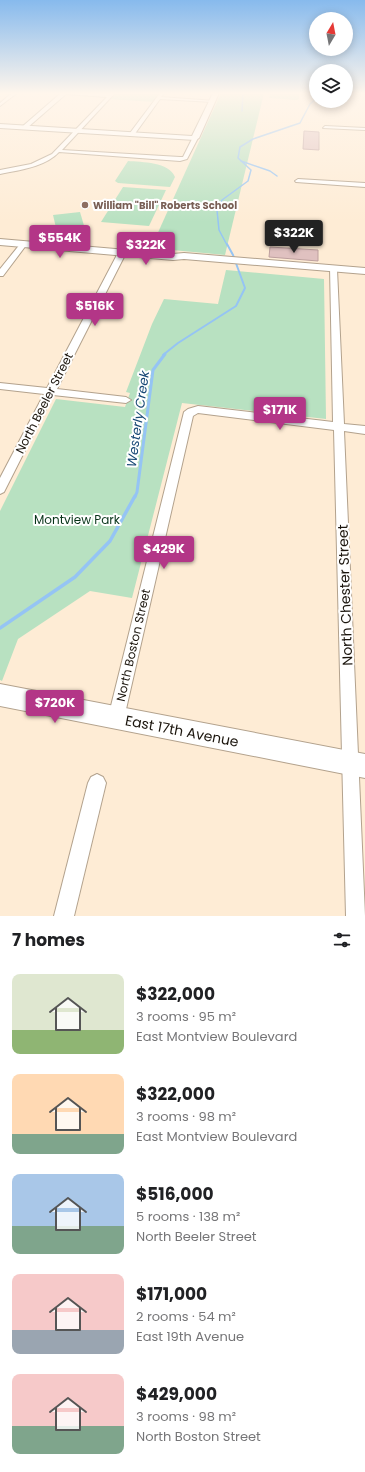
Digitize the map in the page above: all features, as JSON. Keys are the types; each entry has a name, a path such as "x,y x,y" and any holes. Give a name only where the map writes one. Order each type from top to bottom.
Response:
{"street":[{"path":"0,172 33,165 48,159 60,151 74,136"},
{"path":"60,151 178,159 185,158 195,138 160,136"},
{"path":"298,181 365,185"},
{"path":"0,242 173,257 182,261 224,262 333,271 365,271"},
{"path":"0,274 23,244"},
{"name":"North Beeler Street","path":"0,490 49,392 122,253"},
{"path":"333,271 365,277"},
{"name":"North Chester Street","path":"333,271 338,427 358,765 356,916"},
{"path":"0,386 126,400"},
{"name":"North Boston Street","path":"116,718 188,415 192,411 198,409 338,427"},
{"path":"338,427 365,430"},
{"name":"East 17th Avenue","path":"0,695 358,765"},
{"path":"64,916 97,783"}],"green space":[{"path":"202,136 254,136 225,255 151,248"},
{"path":"128,161 154,164 167,168 175,177 170,187 118,183 115,181"},
{"path":"123,187 166,190 149,226 101,222"},
{"path":"80,212 85,229 57,232 53,215"},
{"name":"Montview Park","path":"226,270 324,279 326,419 182,403 132,598 90,591 18,639 2,681 0,680 0,511 56,399 125,407 130,393 126,392 152,324 164,299 218,304"}],"building":[{"path":"304,136 319,136 319,150 303,149"},
{"path":"270,247 318,250 318,261 269,257"}],"waterway":[{"name":"Westerly Creek","path":"241,161 238,158 240,147 253,139 263,136"},
{"name":"Westerly Creek","path":"227,245 219,230 217,210 222,200 248,181 251,170 241,161"},
{"path":"241,161 270,171 277,176"},
{"name":"Westerly Creek","path":"163,355 178,343 236,306 245,288 233,255 227,244"},
{"name":"Westerly Creek","path":"135,497 137,492 153,370 165,354"},
{"name":"Westerly Creek","path":"0,628 75,577 110,541 135,496"}],"place":[{"name":"William \"Bill\" Roberts School","path":"85,205"}]}
